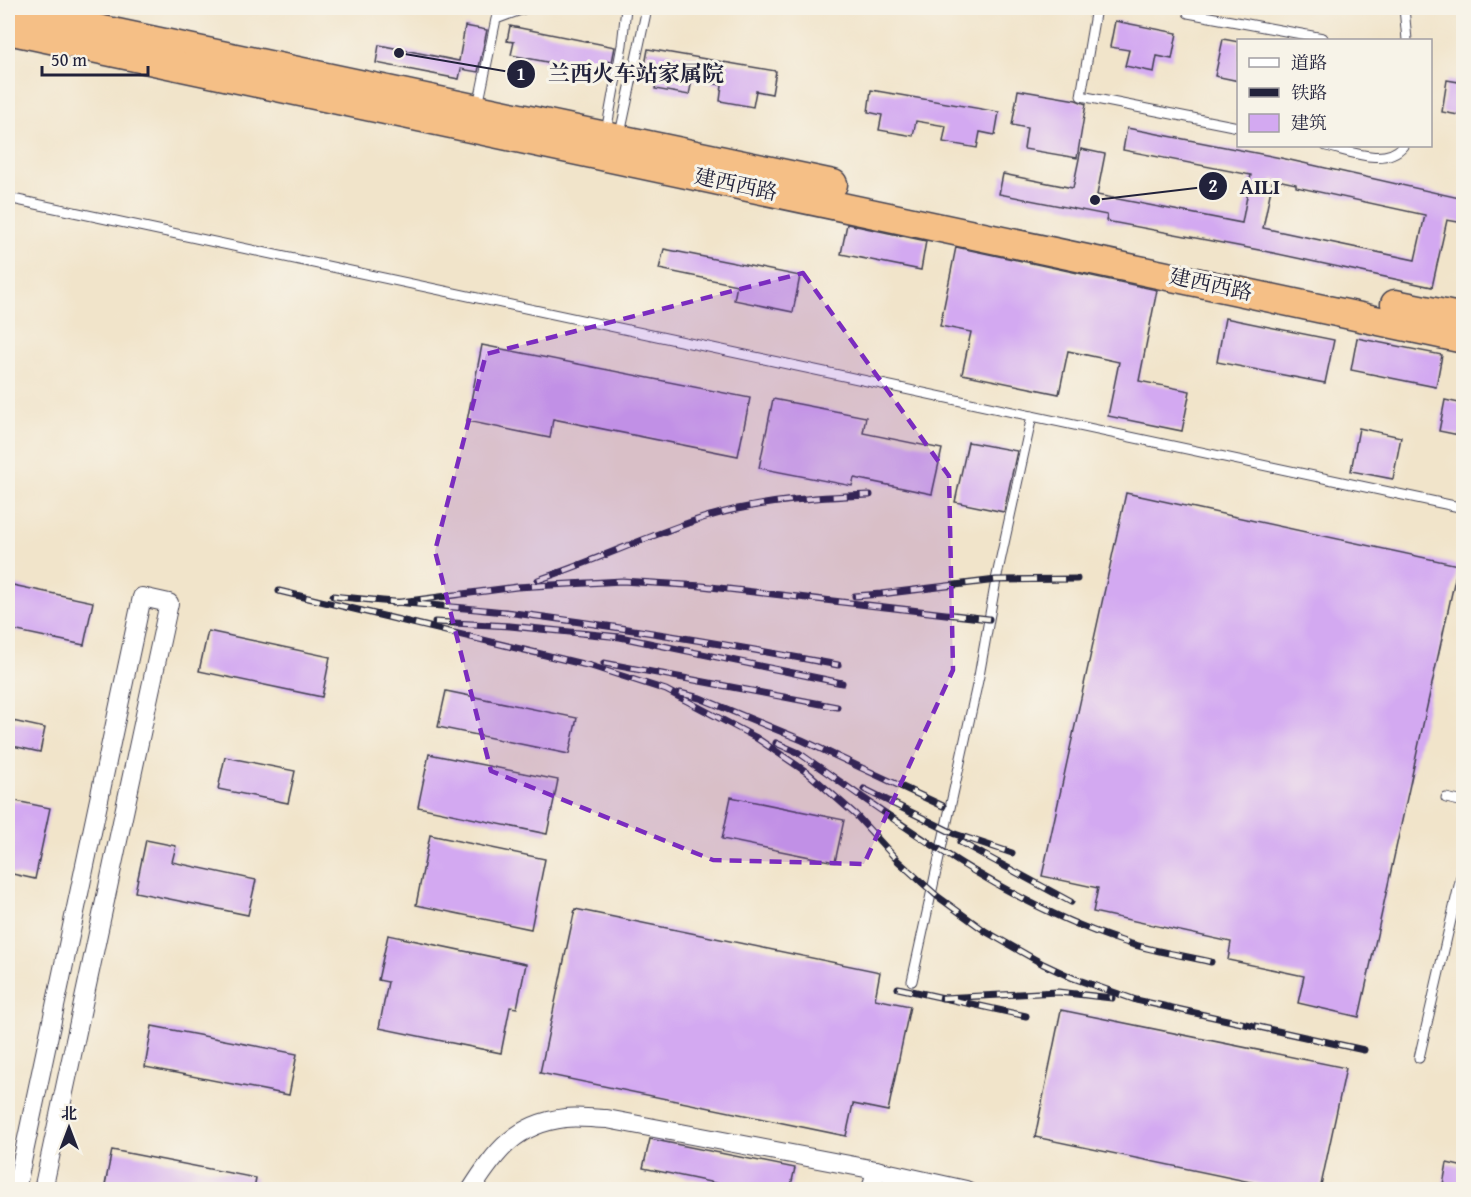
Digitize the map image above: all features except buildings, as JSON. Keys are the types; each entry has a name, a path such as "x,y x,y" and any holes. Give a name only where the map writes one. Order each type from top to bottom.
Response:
{"highway":[{"name":"建西西路","path":"8,10 1464,318"},
{"name":"建西西路","path":"8,30 976,233 1464,339"}],"street":[{"path":"16,1190 142,597 169,603 43,1190"},
{"path":"68,943 94,949"},
{"path":"471,1190 499,1149 531,1126 566,1118 607,1119 876,1170 966,1190"},
{"path":"871,1190 876,1170"}],"lane":[{"path":"478,108 496,19 526,8"},
{"path":"612,137 626,8"},
{"path":"612,137 647,8"},
{"path":"1096,8 1081,96 1237,127"},
{"path":"1404,8 1407,39"},
{"path":"1188,13 1322,39"},
{"path":"1330,147 1369,156 1383,156 1398,151 1402,147"},
{"path":"8,198 1464,508"},
{"path":"912,981 979,676 996,580 1032,416"},
{"path":"1446,798 1464,801"},
{"path":"1419,1058 1464,864"}],"highlighted area":[{"path":"803,273 949,476 953,670 864,864 713,860 491,771 435,551 486,354"}],"railway":[{"path":"538,580 706,517 746,507 788,501 870,495"},
{"path":"855,596 996,580 1077,579"},
{"path":"393,603 517,587 622,581 702,586 989,619"},
{"path":"279,591 591,666 666,690 755,737 808,773 856,815 898,861 937,896 985,931 1043,964 1073,978 1136,1000 1364,1050"},
{"path":"333,596 555,618 838,665"},
{"path":"435,622 510,626 620,637 842,683"},
{"path":"604,663 837,707"},
{"path":"680,693 700,698 802,740 943,806"},
{"path":"776,743 799,753 954,859 1036,905 1078,925 1122,941 1211,962"},
{"path":"864,789 955,834 1012,853"},
{"path":"960,842 1071,902"},
{"path":"898,988 1026,1016"},
{"path":"942,998 1058,992 1112,998"}],"place":[{"name":"兰西火车站家属院","path":"399,53"},
{"name":"AILI","path":"1095,200"}]}
